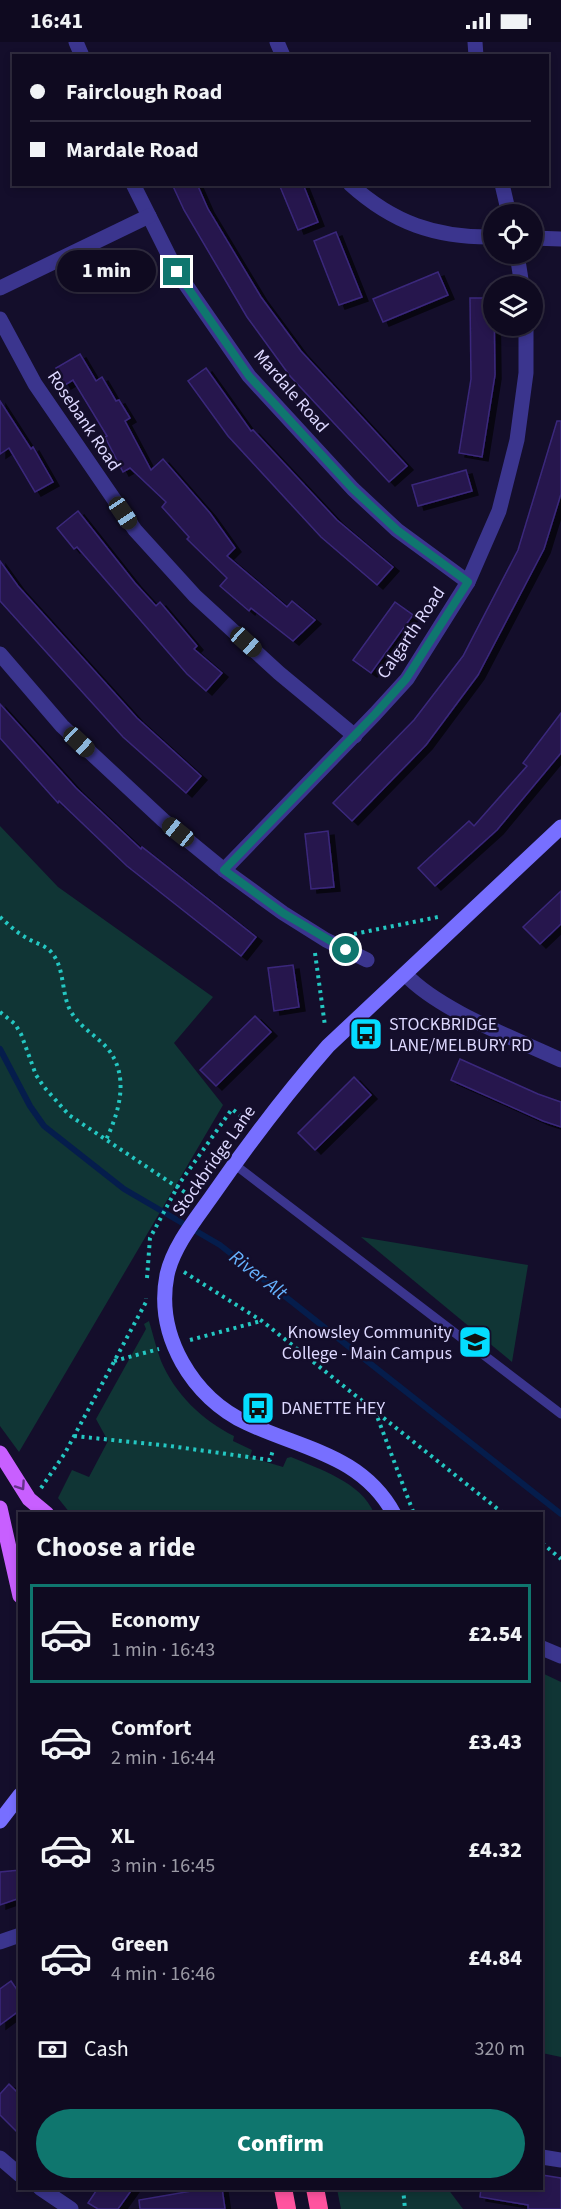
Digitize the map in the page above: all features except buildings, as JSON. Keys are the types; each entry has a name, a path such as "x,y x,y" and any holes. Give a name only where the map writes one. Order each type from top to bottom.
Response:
{"highway":[{"path":"283,2190 287,2209"},
{"path":"315,2190 319,2209"}],"main road":[{"name":"Stockbridge Lane","path":"393,1512 384,1497 360,1473 345,1463 248,1424 212,1402 190,1377 174,1345 167,1316 166,1287 171,1264 201,1211 234,1164 328,1046 561,827"},
{"path":"0,1453 29,1499 45,1512"},
{"path":"0,1508 18,1587"},
{"path":"0,1821 18,1798"},
{"path":"0,1821 18,1814"}],"street":[{"name":"Mardale Road","path":"134,186 177,272 249,376 353,489 397,530 468,582"},
{"path":"353,186 396,218 427,231 483,237"},
{"path":"502,186 507,204"},
{"path":"0,288 149,216"},
{"path":"543,238 561,239"},
{"name":"Rosebank Road","path":"0,319 35,384 135,530 195,596 279,673 355,736"},
{"name":"Calgarth Road","path":"224,870 355,736 406,679 468,582 499,511 517,440 526,373 526,336"},
{"path":"0,654 62,726 163,820 224,870 283,913 326,940 367,960"},
{"path":"405,974 419,989 445,1004 503,1034 561,1060"},
{"path":"543,1648 561,1656"},
{"path":"0,1942 18,1936"},
{"path":"543,2157 561,2160"},
{"path":"0,2158 18,2173"},
{"path":"56,2193 71,2209"}],"lane":[{"path":"234,1164 561,1414"}],"path":[{"path":"0,917 25,938 46,947 54,954 65,997 72,1012 82,1026 108,1050 114,1059 120,1081 121,1099 106,1140"},
{"path":"328,1046 315,952 326,940 440,917"},
{"path":"0,1012 15,1024 36,1075 69,1115 177,1188 201,1211"},
{"name":"Stockbridge Lane","path":"147,1281 150,1238 177,1188 232,1109 248,1122 245,1128"},
{"path":"171,1264 262,1321 502,1512"},
{"path":"39,1490 74,1436 146,1302 147,1291"},
{"path":"195,1339 262,1321"},
{"path":"114,1361 158,1349"},
{"path":"374,1410 413,1512"},
{"path":"74,1436 270,1460 277,1435"},
{"path":"543,1544 561,1559"},
{"path":"403,2190 405,2209"}],"green space":[{"path":"0,826 58,887 213,997 174,1043 223,1105 19,1452 0,1426"},
{"path":"361,1237 528,1265 512,1362"},
{"path":"149,1321 161,1361 182,1395 211,1422 234,1436 233,1441 252,1450 250,1457 283,1467 287,1458 291,1457 326,1472 359,1493 373,1512 69,1512 58,1498 72,1470 89,1477 108,1441 96,1419 146,1329 144,1324"},
{"path":"543,1673 561,1682 561,2057 543,2053"},
{"path":"337,2190 449,2190 463,2209 341,2209"}],"waterway":[{"name":"River Alt","path":"0,1049 30,1106 44,1126 124,1189 220,1245 561,1514"}],"place":[{"name":"STOCKBRIDGE LANE/MELBURY RD","path":"366,1034"},
{"name":"Knowsley Community College - Main Campus","path":"475,1342"},
{"name":"DANETTE HEY","path":"258,1408"}],"route":[{"path":"177,272 249,376 353,489 397,530 468,582 406,679 355,736 224,870 283,913 346,950"}]}
